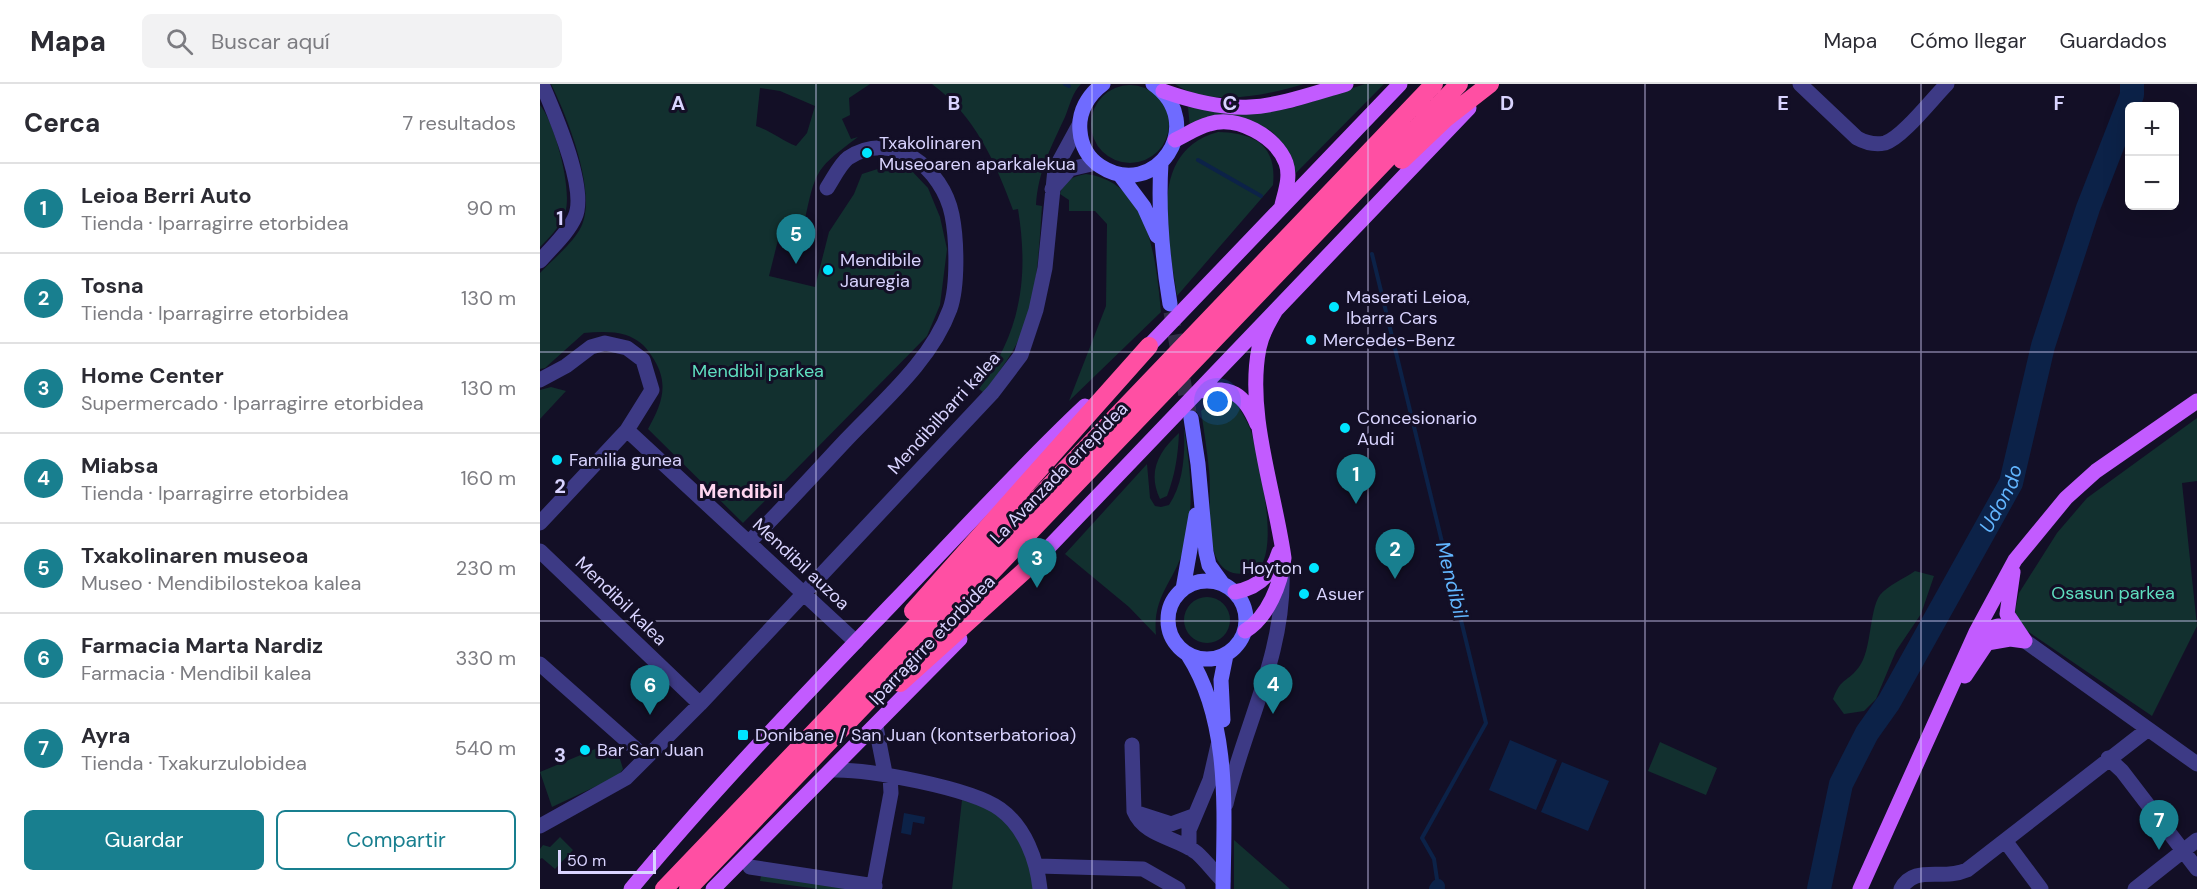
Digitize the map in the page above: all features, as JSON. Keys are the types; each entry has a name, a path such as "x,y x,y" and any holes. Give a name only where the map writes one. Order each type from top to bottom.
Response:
{"highway":[{"name":"La Avanzada errepidea","path":"664,889 1434,84"},
{"name":"La Avanzada errepidea","path":"688,889 1249,306 1459,84"},
{"path":"1249,306 1445,119 1491,84"},
{"path":"801,745 861,668 986,532 1149,346"},
{"path":"789,783 1034,563"}],"main road":[{"path":"1158,88 1210,105 1247,109 1280,104 1346,84"},
{"path":"631,889 651,863 727,778 856,642 1069,422 1149,346 1400,84"},
{"name":"Iparragirre etorbidea","path":"712,889 832,770 877,734 1034,563 1491,84"},
{"path":"1175,141 1210,123 1236,123 1270,139 1287,165 1288,180 1281,207"},
{"path":"1245,631 1267,608 1282,572 1282,544 1261,435 1257,382 1259,348 1276,310"},
{"path":"1199,391 1220,388 1237,394 1246,404 1261,435"},
{"path":"1860,889 1976,632 2015,560 2058,507 2096,471 2197,401"},
{"path":"1235,592 1253,588 1265,579 1277,559 1282,544"},
{"path":"2015,560 2007,614 2020,634"},
{"path":"1976,632 1998,626 2020,634"},
{"path":"1927,740 1945,716 1978,654 1987,644 2010,639 2020,634"}],"street":[{"path":"540,261 576,217 578,186 559,124 542,84"},
{"path":"1103,84 1086,102 1079,125 1084,146 1096,163 1119,175 1144,207 1161,244"},
{"path":"1800,84 1857,138 1867,143 1879,144 1896,137 1947,84"},
{"path":"1158,88 1176,114 1175,141 1161,163 1159,202 1161,244 1170,304"},
{"name":"Mendibilbarri kalea","path":"805,594 993,392 1021,355 1036,310 1045,268 1052,189 1060,156 1079,125"},
{"path":"749,542 904,379 935,341 950,308 955,274 952,215 943,188 912,155 882,146 848,159 827,188"},
{"path":"1052,189 1071,169 1096,163"},
{"path":"1119,175 1142,173 1161,163"},
{"path":"540,380 566,366 591,347 605,343 627,348 643,360 652,390 627,430 540,523"},
{"path":"1188,655 1207,660 1226,655 1238,645 1245,631 1244,606 1235,592 1222,584 1209,565 1191,418"},
{"name":"Mendibil auzoa","path":"627,430 856,642"},
{"path":"1198,464 1195,530 1183,589 1169,611 1168,628 1175,644 1188,655 1203,680 1218,740 1223,818 1223,885"},
{"name":"Mendibil kalea","path":"540,551 700,704"},
{"path":"1223,818 1236,760 1276,643 1283,599 1282,572"},
{"path":"1183,589 1197,582 1222,584"},
{"path":"540,826 631,783 645,756 700,704 805,594"},
{"path":"2020,634 2147,730 2197,764"},
{"path":"1223,818 1227,769 1221,680 1226,655"},
{"path":"540,663 645,756"},
{"path":"1901,889 1906,880 1918,874 1945,876 1958,873 2006,842 2108,758 2147,730"},
{"path":"853,769 872,761 877,734"},
{"path":"750,867 874,887 891,793 877,734"},
{"path":"1192,850 1189,830 1210,780 1218,740"},
{"path":"1131,745 1134,811 1143,825 1192,850 1223,885"},
{"path":"2108,758 2122,771 2197,869"},
{"path":"832,770 853,769 888,774 958,792 1000,809 1022,833 1038,866 1040,889"},
{"path":"1134,811 1171,824 1193,816"},
{"path":"2135,889 2197,840"},
{"path":"2006,842 2041,889"},
{"path":"1192,850 1223,851"},
{"path":"1038,866 1143,869 1178,889"}],"green space":[{"name":"Mendibil parkea","path":"551,84 870,84 849,98 850,115 842,119 851,139 858,137 833,157 819,173 811,192 804,224 783,220 769,276 815,287 829,232 854,194 862,174 887,166 909,168 928,188 940,217 947,249 940,305 927,336 743,523 648,429 661,401 662,383 657,365 649,351 640,343 621,334 584,333 545,368 540,369 540,273 567,247 580,229 585,215 586,197 579,156","holes":["760,88 780,91 815,106 807,133 796,146 756,126"]},
{"path":"932,84 1081,84 1073,95 1039,182 1036,205 1042,206 1039,253 1028,315 1015,347 984,393 979,389 1004,347 1018,304 1022,281 1022,258 1018,209 1013,210 991,157 972,125 960,110"},
{"path":"1175,84 1304,84 1256,95 1221,97 1204,96"},
{"path":"1365,84 1384,84 1292,177 1287,155 1279,140 1269,130 1243,123 1190,128 1188,107 1254,114 1292,108"},
{"path":"1122,85 1138,85 1152,91 1163,102 1169,116 1169,132 1163,146 1152,157 1138,163 1122,163 1108,157 1097,146 1091,132 1091,116 1097,102 1108,91"},
{"path":"540,105 557,141 565,174 567,203 561,223 540,247"},
{"path":"1218,132 1243,135 1261,144 1271,160 1273,185 1177,296 1167,224 1167,200 1171,178 1180,158 1195,142"},
{"path":"1086,174 1107,180 1124,192 1137,208 1152,248 1161,312 1069,401 1106,306 1107,224 1095,211 1069,211 1069,200 1060,194 1069,180"},
{"path":"551,387 566,391 540,419 540,390"},
{"path":"1214,395 1233,399 1245,419 1251,431 1263,483 1268,528 1267,548 1262,563 1254,571 1244,574 1229,572 1221,566 1214,552 1212,541 1210,480 1201,411 1209,404 1208,397"},
{"name":"Osasun parkea","path":"2197,418 2197,481 2182,483 2197,626 2152,716 2020,626 2015,611 2019,593 2057,533 2087,498"},
{"path":"1184,428 1191,500 1190,515 1181,557 1161,598 1156,621 1156,635 1129,607 1065,554 1147,464 1150,498 1155,506 1169,505 1181,477 1184,458"},
{"path":"1179,433 1172,481 1167,496 1160,499 1155,480 1157,463 1166,447"},
{"path":"1915,571 1934,576 1921,614 1896,651 1876,699 1864,711 1844,714 1833,699 1842,683 1855,672 1863,660 1876,602 1887,588"},
{"path":"1207,597 1223,604 1230,620 1223,636 1207,643 1191,636 1184,620 1191,604"},
{"path":"1660,742 1717,768 1706,795 1648,771"},
{"path":"607,744 620,759 623,769 618,776 552,807 540,772"},
{"path":"962,800 994,812 1014,829 1029,858 1034,889 952,889"},
{"path":"560,837 573,850 555,869 542,858 540,859 540,849 543,845 550,847"},
{"path":"1234,840 1290,889 1234,889"},
{"path":"762,871 864,889 818,889 760,881"}],"water":[{"path":"1510,740 1557,760 1536,810 1489,790"},
{"path":"1562,762 1609,781 1588,831 1541,812"},
{"path":"904,813 925,817 924,824 913,822 911,835 901,833"}],"waterway":[{"path":"1065,84 1069,86"},
{"name":"Udondo","path":"1819,889 1841,784 1867,733 1889,702 2011,483 2043,346 2088,208 2132,95 2132,84"},
{"path":"1198,160 1261,196"},
{"name":"Mendibil","path":"1372,254 1486,723 1422,838 1434,859 1438,886 1443,889"}],"tunnel":[{"path":"1171,312 1189,413"}],"place":[{"name":"Txakolinaren Museoaren aparkalekua","path":"867,153"},
{"name":"Txakolinaren museoa","path":"796,264"},
{"name":"Mendibile Jauregia","path":"828,270"},
{"name":"Maserati Leioa, Ibarra Cars","path":"1334,307"},
{"name":"Mercedes-Benz","path":"1311,340"},
{"name":"Concesionario Audi","path":"1345,428"},
{"name":"Familia gunea","path":"557,460"},
{"name":"Leioa Berri Auto","path":"1356,504"},
{"name":"Hoyton","path":"1314,568"},
{"name":"Tosna","path":"1395,579"},
{"name":"Home Center","path":"1037,588"},
{"name":"Asuer","path":"1304,594"},
{"name":"Miabsa","path":"1273,714"},
{"name":"Farmacia Marta Nardiz","path":"650,715"},
{"name":"Donibane / San Juan (kontserbatorioa)","path":"743,735"},
{"name":"Bar San Juan","path":"585,750"},
{"name":"Ayra","path":"2159,850"}],"district":[{"name":"Mendibil","path":"741,491"}]}
